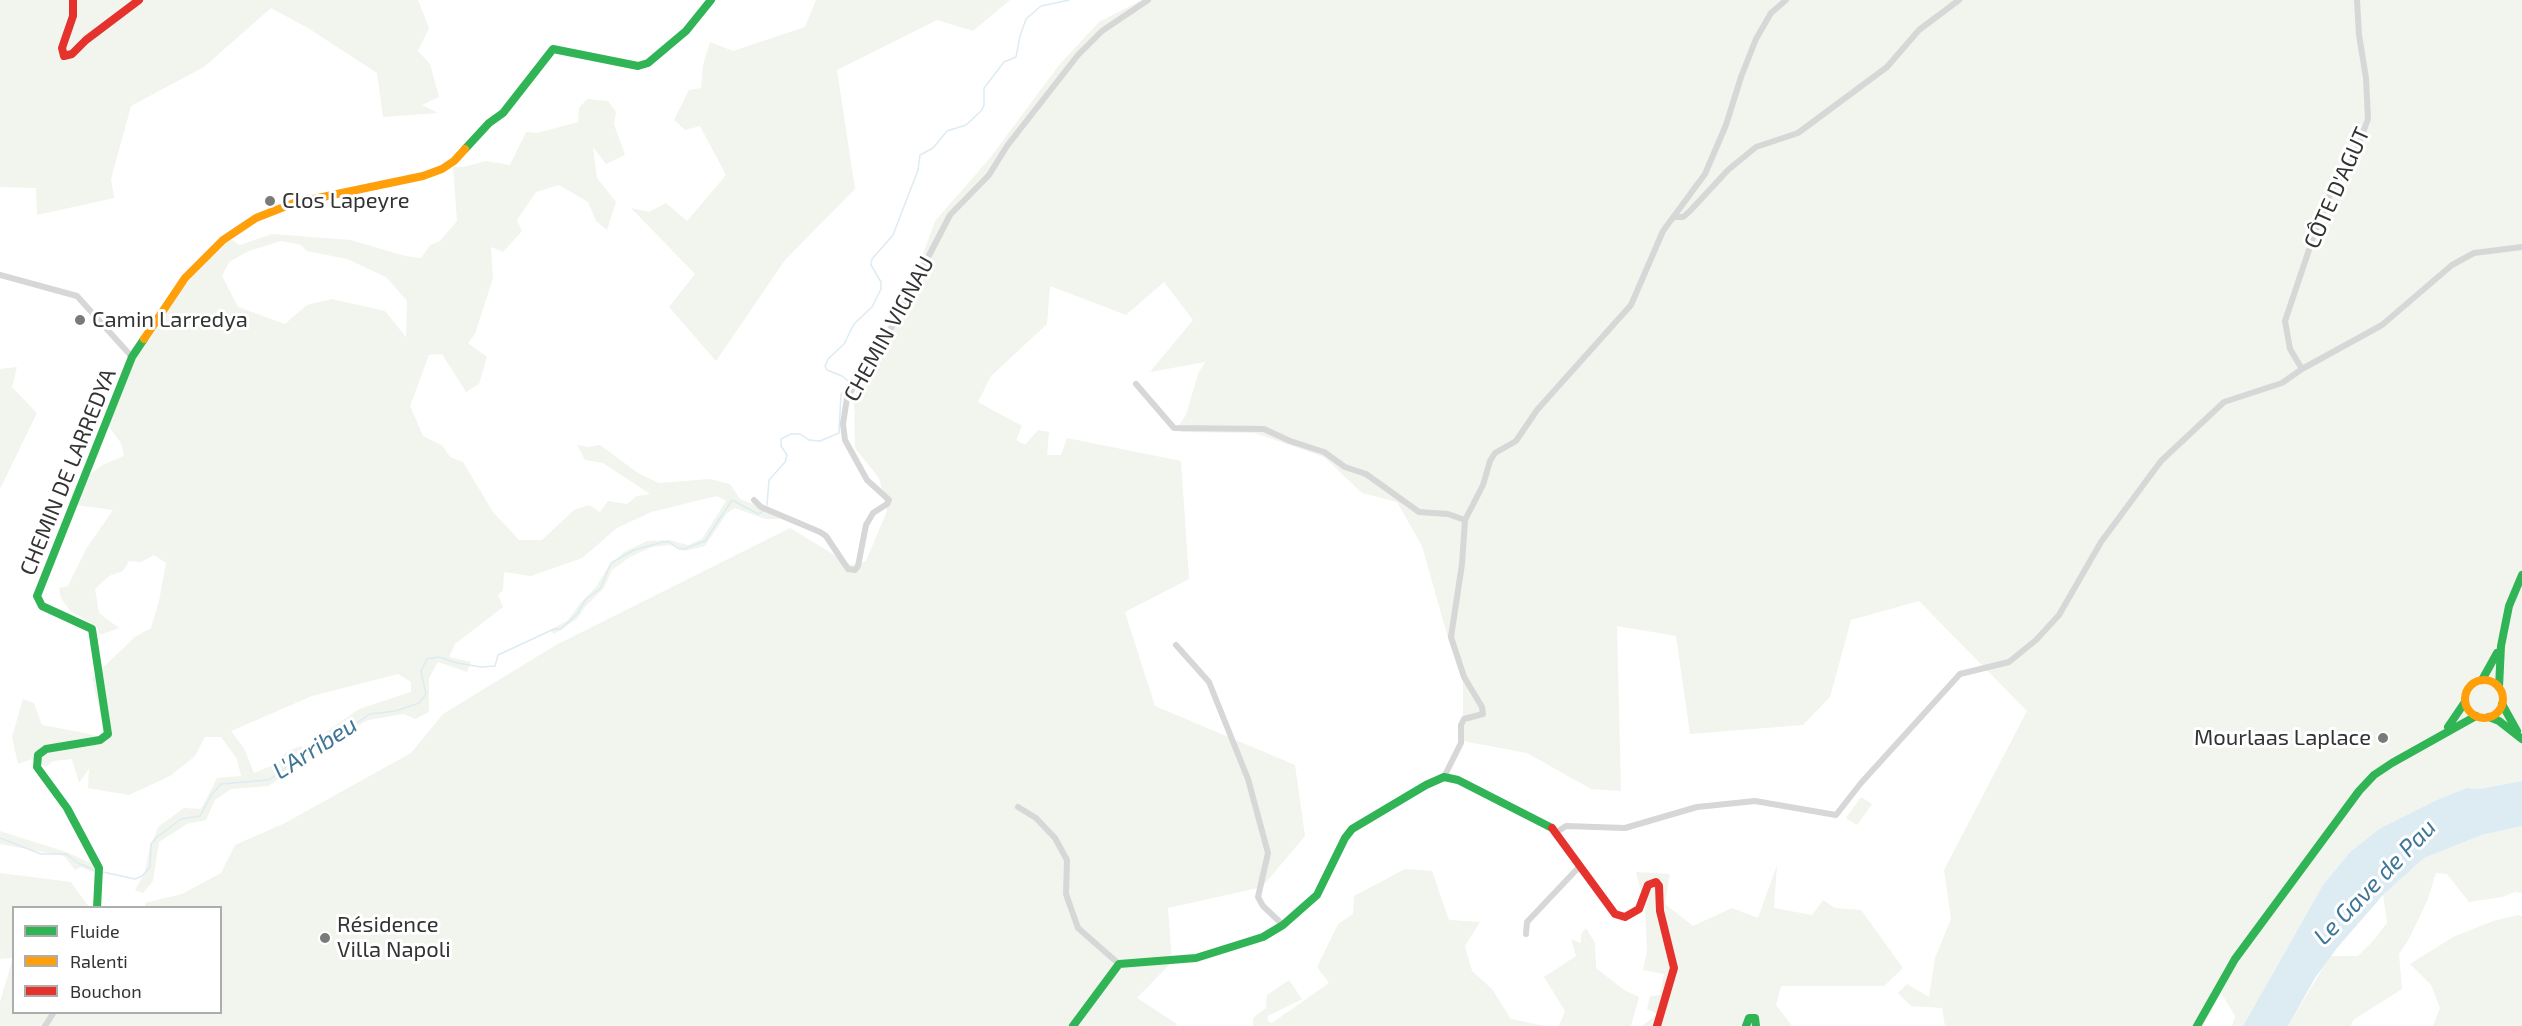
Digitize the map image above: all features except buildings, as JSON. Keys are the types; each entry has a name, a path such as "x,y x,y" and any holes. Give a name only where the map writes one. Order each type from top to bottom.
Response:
{"street":[{"path":"73,0 74,16 62,48 64,56 72,54 93,33 140,0"},
{"path":"132,357 185,278 223,240 256,218 294,203 423,176 442,169 454,161 489,123 503,113 553,49 638,66 648,63 686,31 711,0"},
{"name":"CHEMIN VIGNAU","path":"754,500 761,507 820,531 848,568 855,570 858,566 866,525 873,513 890,500 867,480 845,440 843,424 848,398 893,325 950,215 989,175 1006,146 1078,55 1102,32 1148,0"},
{"path":"1444,777 1461,743 1461,725 1464,719 1483,714 1482,707 1455,656 1451,637 1462,564 1465,520 1484,485 1490,461 1495,453 1516,441 1537,410 1631,305 1663,231 1705,174 1726,125 1756,39 1772,14 1786,0"},
{"path":"1674,217 1683,217 1728,170 1756,147 1798,133 1887,67 1919,30 1959,0"},
{"name":"CÔTE D'AGUT","path":"2302,369 2290,349 2285,321 2315,232 2332,190 2356,151 2368,119 2366,78 2356,0"},
{"path":"1557,832 1566,826 1625,828 1697,807 1755,801 1836,815 1861,783 1960,674 2009,662 2036,640 2059,615 2101,542 2161,461 2224,402 2282,383 2302,369 2382,325 2452,265 2474,253 2522,247"},
{"name":"CHEMIN DE LARREDYA","path":"0,275 77,296 132,357 38,596 42,606 92,629 108,734 100,740 45,749 38,755 37,767 67,808 99,868 97,906"},
{"path":"1136,384 1174,428 1264,429 1323,452 1345,467 1366,474 1419,512 1448,514 1465,520"},
{"path":"2482,680 2489,671 2500,646 2509,606 2522,575"},
{"path":"1176,645 1209,682 1248,779 1268,853 1258,897 1263,906 1283,925"},
{"path":"2500,646 2499,687 2502,704 2522,739"},
{"path":"2444,733 2460,712 2466,693 2472,684 2482,680 2491,681 2499,687"},
{"path":"2465,702 2476,716"},
{"path":"2489,717 2497,712 2502,704"},
{"path":"2197,1026 2235,959 2269,910 2374,774 2476,716 2499,721 2522,739"},
{"path":"1018,807 1036,818 1055,838 1067,860 1066,894 1078,928 1119,964 1196,958 1263,937 1283,925 1317,895 1345,838 1352,830 1426,784 1444,777 1458,780 1548,825 1557,832 1579,867 1615,914 1621,917 1629,916 1639,909 1651,882 1656,882 1659,886 1660,911 1674,968 1658,1026"},
{"path":"1526,934 1527,922 1579,867"},
{"path":"1073,1026 1119,964"},
{"path":"1746,1026 1749,1018 1755,1018 1756,1026"}],"shaded area":[{"path":"0,0 418,0 429,28 418,51 430,64 439,97 422,105 438,113 383,117 377,73 308,28 271,8 204,67 131,106 111,179 114,198 37,215 36,188 0,187"},
{"path":"816,0 1010,0 973,31 937,20 837,70 855,189 785,260 716,361 669,307 695,274 631,208 649,212 666,203 687,221 726,175 700,126 685,130 674,120 689,90 701,88 703,65 710,42 733,51 805,27"},
{"path":"1142,0 2522,0 2522,781 2479,789 2467,788 2437,800 2379,829 2350,852 2323,885 2243,1026 2232,1026 2235,1016 2221,993 2203,1026 1945,1026 1942,1008 1911,1006 1898,993 1907,984 1929,997 1935,958 1951,919 1944,870 2027,711 1919,601 1851,620 1830,697 1803,725 1690,734 1676,636 1617,626 1621,791 1591,789 1527,753 1463,741 1463,675 1450,645 1422,546 1397,502 1362,493 1324,457 1255,433 1181,432 1179,425 1186,415 1198,374 1205,362 1150,372 1193,320 1164,282 1126,315 1050,286 1047,324 991,376 978,402 1022,426 1016,440 1025,445 1038,430 1049,432 1047,455 1061,455 1067,438 1181,461 1189,579 1125,612 1155,706 1295,765 1305,836 1262,887 1168,908 1172,962 1137,998 1177,1024 1176,1026 0,1026 0,1002 12,961 12,1014 222,1014 222,906 145,906 145,903 182,894 221,873 235,845 285,823 411,753 443,714 556,645 790,528 851,565 866,561 887,511 879,478 855,448 854,399 861,376 918,268 935,221 990,158 1059,65 1099,22"},
{"path":"587,99 608,101 616,112 614,124 625,155 606,164 593,147 597,178 616,202 607,230 596,221 588,202 559,185 536,192 517,220 522,231 503,252 491,247 493,278 475,334 468,343 487,357 479,384 466,392 442,354 429,355 410,406 423,436 443,446 450,457 463,462 493,512 519,540 542,540 574,510 589,505 600,512 608,501 627,504 637,496 650,494 603,463 585,460 577,445 588,447 600,445 638,473 659,483 710,479 730,484 740,499 779,514 779,519 765,519 735,508 727,513 705,546 685,551 670,545 652,547 630,557 612,570 604,588 585,607 577,619 554,634 550,630 568,620 596,587 608,567 624,552 647,541 669,540 688,545 702,539 726,501 717,496 651,512 617,528 582,558 531,576 504,572 503,590 498,595 503,607 455,644 449,657 471,662 467,672 438,662 429,678 429,712 415,719 404,714 368,720 321,747 314,740 359,709 411,692 411,682 398,674 312,696 231,731 244,748 254,773 278,763 286,752 300,746 314,754 269,786 231,789 215,800 206,820 187,824 159,842 153,881 143,893 135,890 145,872 149,851 158,827 184,808 201,809 217,778 241,776 237,759 221,737 205,737 195,756 170,776 129,795 88,788 89,769 79,783 72,759 53,761 46,767 32,759 18,764 12,737 23,699 34,703 42,725 106,739 92,678 135,637 151,628 166,563 154,555 141,562 129,561 123,571 109,576 95,589 99,613 119,628 100,635 97,627 69,610 61,598 59,588 68,586 86,549 113,510 68,504 75,486 102,465 124,456 121,443 103,419 131,350 226,236 240,245 272,234 351,240 405,256 421,258 430,245 440,241 457,221 453,167 486,161 510,165 526,132 537,133 578,122 579,108","holes":["281,241 301,245 307,251 347,259 386,277 407,301 406,337 385,311 332,299 307,305 285,324 238,307 222,276 229,262 249,251"]},
{"path":"17,367 12,387 37,413 0,489 0,369"},
{"path":"1861,797 1872,804 1857,825 1846,818"},
{"path":"2522,826 2522,893 2515,892 2502,897 2469,902 2447,874 2436,873 2428,899 2409,939 2399,954 2402,989 2353,1020 2351,1026 2288,1026 2330,956 2358,956 2374,940 2387,923 2383,895 2424,858 2482,835"},
{"path":"0,831 66,852 93,864 95,873 81,867 75,870 64,856 0,844"},
{"path":"1777,865 1774,908 1812,915 1823,900 1835,908 1861,910 1903,968 1884,986 1781,986 1776,1005 1792,1026 1642,1026 1657,1014 1647,1009 1650,996 1660,995 1664,974 1643,970 1647,952 1645,908 1636,872 1670,874 1665,904 1693,926 1732,908 1758,918"},
{"path":"1405,869 1432,871 1449,920 1480,922 1465,946 1472,971 1492,989 1511,1019 1545,1026 1253,1026 1253,1018 1266,1008 1267,995 1289,980 1302,999 1268,1016 1268,1021 1272,1023 1329,983 1317,967 1338,924 1353,914 1354,896"},
{"path":"0,873 71,882 88,906 12,906 12,958 0,959"},
{"path":"2522,916 2522,1026 2433,1026 2440,1008 2431,985 2410,964 2453,937 2493,921"},
{"path":"1586,928 1595,943 1596,968 1624,990 1639,997 1631,1026 1559,1026 1565,1011 1544,977 1576,956 1571,939 1581,943 1581,934"}],"water":[{"name":"Le Gave de Pau","path":"2522,781 2522,826 2482,835 2424,858 2383,895 2337,948 2315,978 2288,1026 2243,1026 2323,885 2350,852 2379,829 2437,800 2467,788 2479,789"}],"waterway":[{"name":"L'Arribeu","path":"767,505 769,480 785,462 787,455 781,446 781,439 791,434 800,434 809,440 820,441 839,433 841,394 847,388 848,381 827,370 825,366 828,359 844,344 854,324 872,307 881,289 881,282 871,265 872,259 893,235 918,170 920,155 933,148 947,131 966,125 982,110 984,88 1004,62 1016,57 1026,19 1041,6 1069,0"},
{"name":"L'Arribeu","path":"103,872 135,879 142,876 150,867 151,844 156,838 181,819 200,816 212,794 221,784 269,780 335,731 352,726 370,714 396,711 419,703 426,694 421,671 427,659 439,657 481,667 495,666 498,655 554,629 561,629 577,614 586,599 600,589 611,563 634,550 663,542 669,542 679,549 684,549 705,541 732,500 758,514 765,510"},
{"name":"L'Arribeu","path":"0,838 41,854 66,854 78,863 95,870"}],"traffic: fast":[{"path":"465,149 489,123 503,113 553,49 638,66 648,63 686,31 711,0"},
{"path":"97,906 99,868 67,808 37,767 38,755 46,749 100,740 108,734 92,629 42,606 37,596 132,357 144,339"},
{"path":"2499,687 2501,646 2509,606 2522,575"},
{"path":"2482,680 2497,653"},
{"path":"2448,727 2465,702"},
{"path":"2502,704 2517,731"},
{"path":"2197,1026 2235,959 2359,791 2374,775 2392,763 2476,716"},
{"path":"2489,717 2499,721 2522,739"},
{"path":"1073,1026 1119,964 1196,958 1263,937 1283,925 1317,895 1345,838 1352,829 1426,785 1444,777 1458,780 1552,828"},
{"path":"1746,1026 1749,1018 1755,1018 1756,1026"}],"traffic: slow":[{"path":"144,339 185,278 223,240 256,218 294,203 423,176 442,169 454,161 465,149"},
{"path":"2484,680 2497,686 2503,699 2497,712 2484,718 2471,712 2465,699 2471,686 2484,680"}],"traffic: jam":[{"path":"73,0 73,16 62,48 64,56 72,54 86,40 139,0"},
{"path":"1552,828 1615,914 1625,917 1639,909 1648,885 1656,882 1659,886 1660,911 1674,968 1657,1026"}],"place":[{"name":"Clos Lapeyre","path":"270,201"},
{"name":"Camin Larredya","path":"80,320"},
{"name":"Mourlaas Laplace","path":"2383,738"},
{"name":"Résidence Villa Napoli","path":"325,938"}]}
